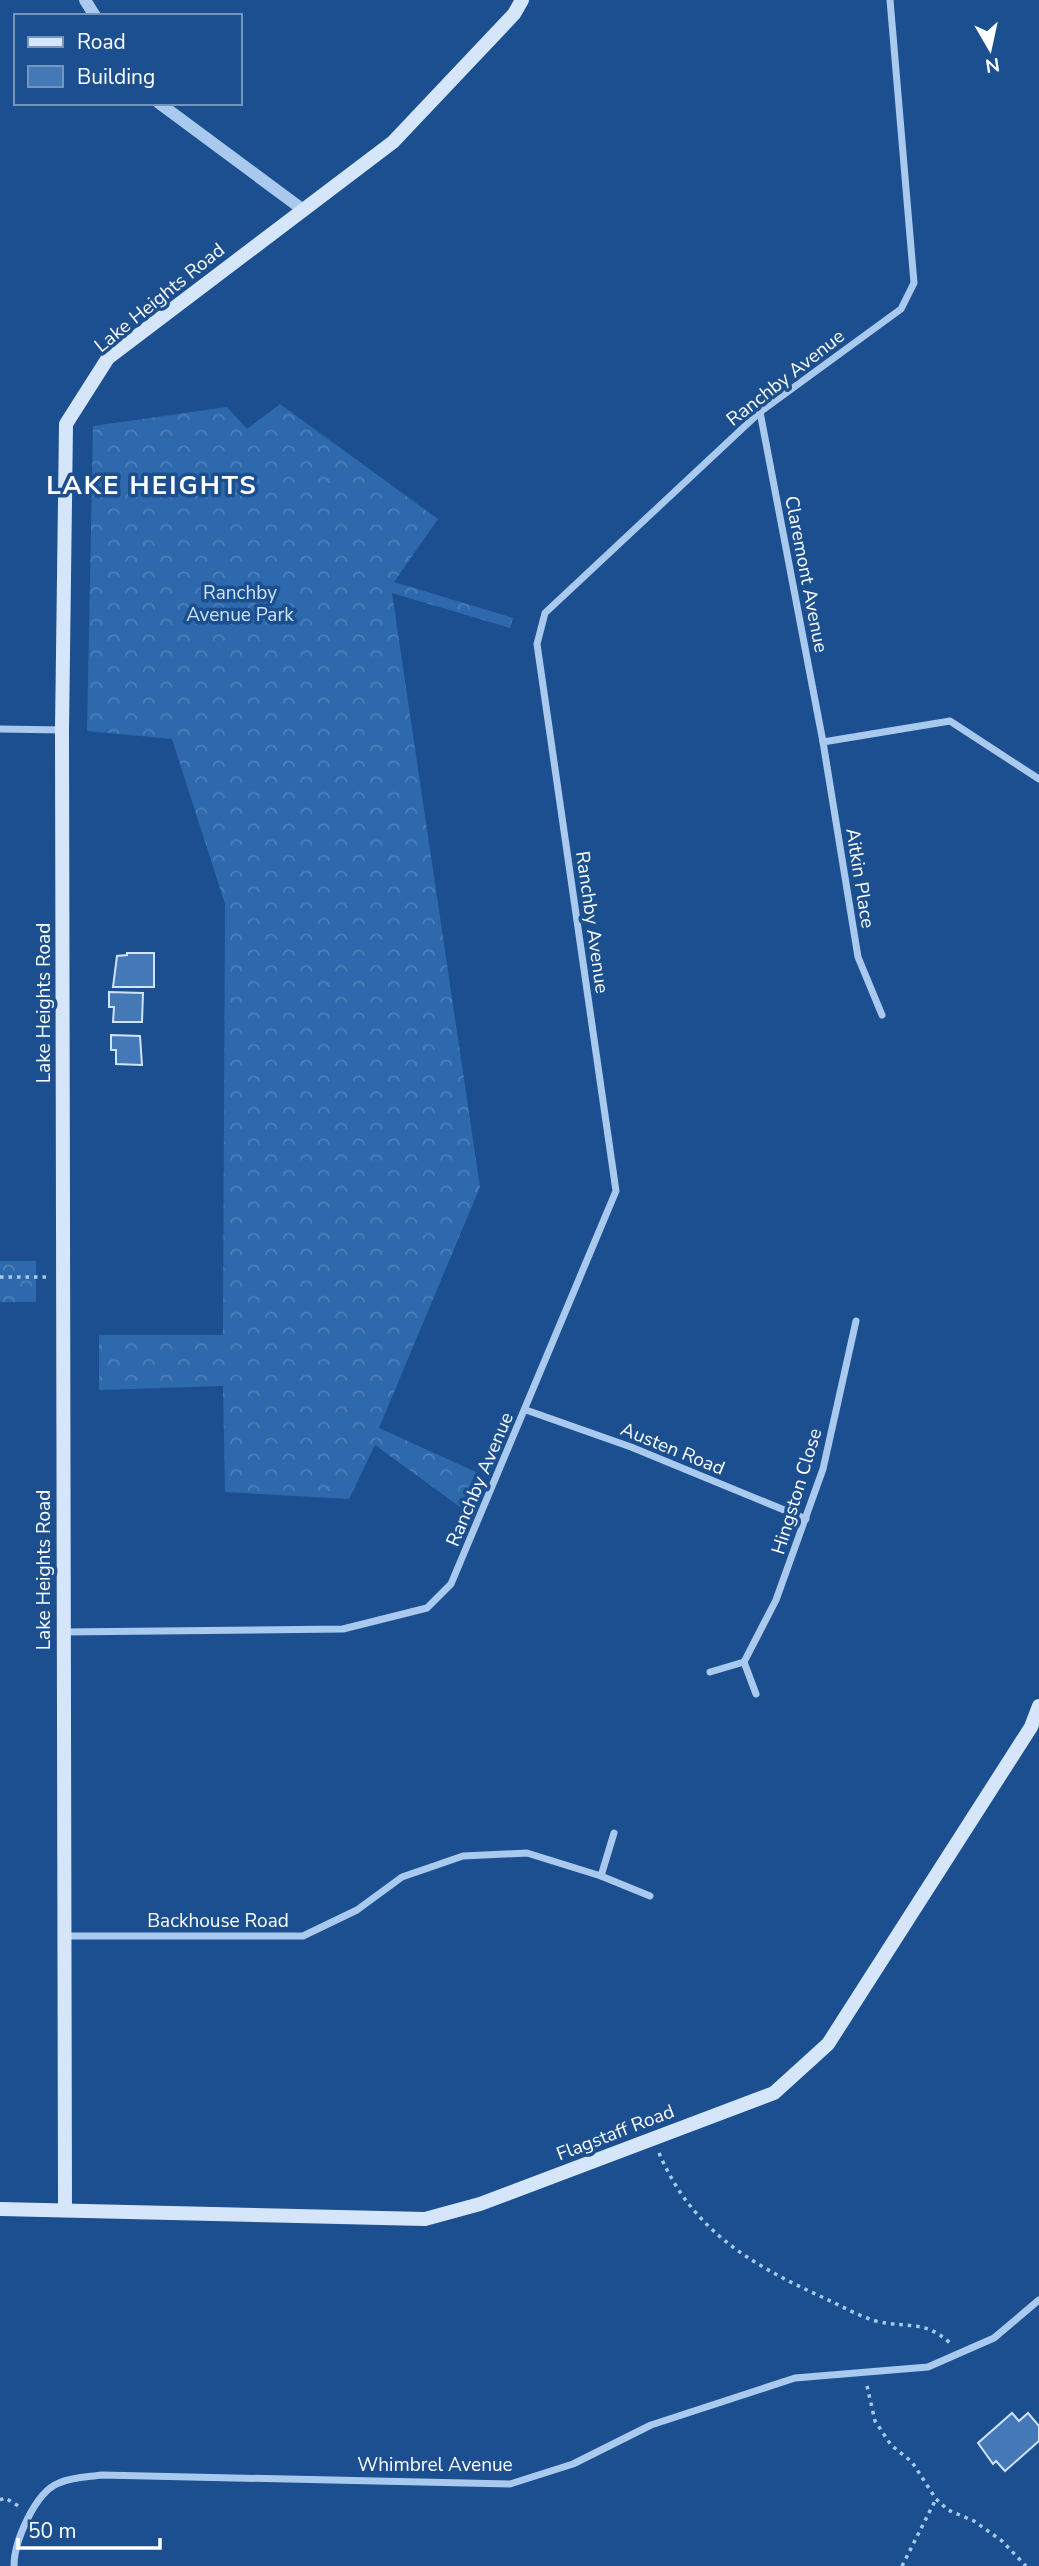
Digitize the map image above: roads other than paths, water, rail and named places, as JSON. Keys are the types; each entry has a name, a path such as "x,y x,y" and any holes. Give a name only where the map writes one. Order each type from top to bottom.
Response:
{"main road":[{"name":"Lake Heights Road","path":"65,2209 62,730 66,424 108,358 393,142 514,14 522,0"},
{"name":"Flagstaff Road","path":"0,2209 425,2219 480,2204 774,2093 828,2044 1031,1727 1039,1706"}],"street":[{"name":"Ranchby Avenue","path":"62,1632 343,1629 427,1608 451,1584 616,1191 537,644 545,613 760,412 901,309 914,283 890,0"},
{"path":"162,105 302,209"},
{"name":"Claremont Avenue","path":"760,412 823,742"},
{"path":"823,742 950,721 1039,779"},
{"path":"0,729 62,730"},
{"name":"Aitkin Place","path":"823,742 858,957 882,1015"},
{"name":"Hingston Close","path":"744,1662 776,1600 823,1469 856,1321"},
{"name":"Austen Road","path":"526,1410 631,1447 806,1519"},
{"path":"710,1672 744,1662 756,1694"},
{"path":"601,1876 614,1833"},
{"name":"Backhouse Road","path":"64,1936 303,1936 357,1910 402,1877 463,1856 527,1853 601,1876 650,1896"},
{"name":"Whimbrel Avenue","path":"14,2566 14,2557 29,2513 57,2483 102,2474 510,2484 573,2464 651,2426 795,2378 928,2367 994,2338 1039,2300"}],"district":[{"name":"LAKE HEIGHTS","path":"152,485"}],"park label":[{"name":"Ranchby Avenue Park","path":"240,603"}]}
